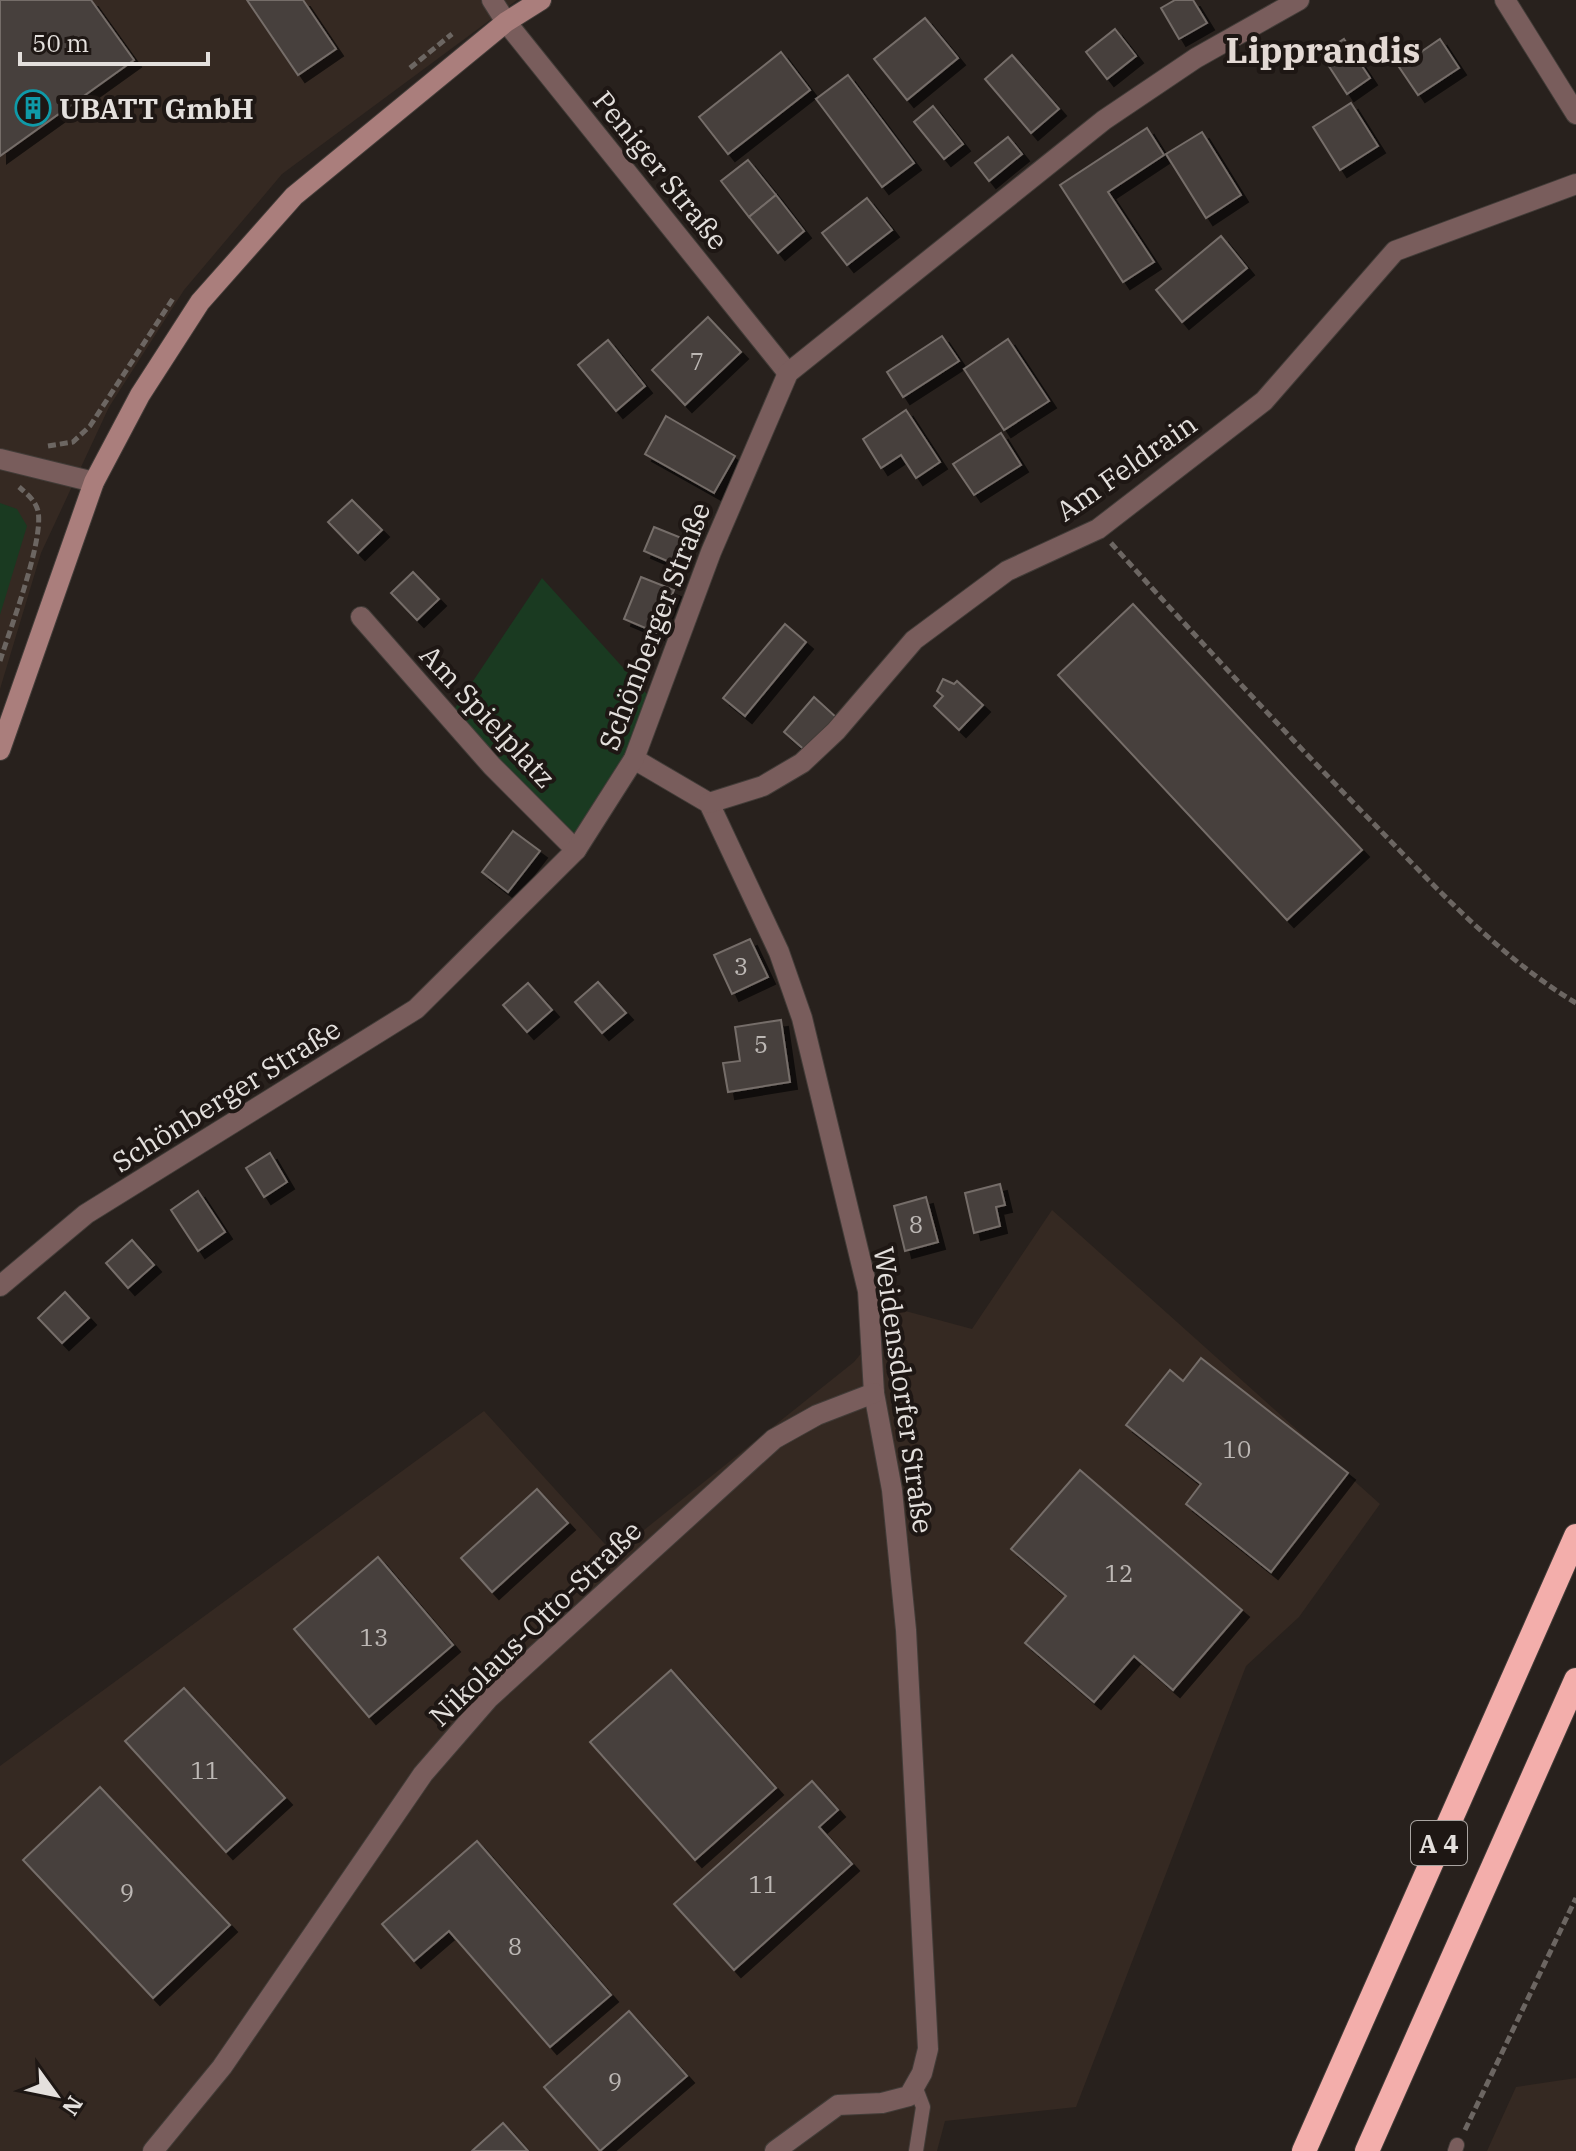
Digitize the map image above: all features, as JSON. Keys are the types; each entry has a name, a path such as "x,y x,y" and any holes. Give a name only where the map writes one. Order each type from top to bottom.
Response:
{"highway":[{"name":"A 4","path":"1304,2151 1576,1536"},
{"name":"A 4","path":"1367,2151 1576,1680"}],"street":[{"name":"Peniger Straße","path":"492,0 506,22 788,373"},
{"path":"0,750 94,482 140,395 200,302 294,196 506,22 541,0"},
{"name":"Schönberger Straße","path":"0,1286 86,1214 416,1009 576,850 634,759 711,552 788,373 1104,120 1196,58 1299,0"},
{"path":"1505,0 1576,114"},
{"name":"Am Feldrain","path":"709,803 763,786 802,763 836,731 914,640 1007,571 1098,529 1264,401 1395,251 1576,184"},
{"path":"0,459 94,482"},
{"name":"Am Spielplatz","path":"361,617 492,766 576,850"},
{"path":"634,759 709,803"},
{"name":"Weidensdorfer Straße","path":"709,803 779,952 802,1018 868,1291 874,1393 892,1490 906,1630 928,2049 915,2086"},
{"name":"Nikolaus-Otto-Straße","path":"153,2151 222,2067 423,1774 489,1698 774,1439 817,1415 874,1393"},
{"path":"775,2151 838,2105 882,2103 909,2096 915,2086"}],"lane":[{"path":"915,2086 923,2107 916,2151"}],"path":[{"path":"1098,529 1262,710 1430,881 1524,967 1576,1003"},
{"path":"1456,2148 1576,1898"}],"shaded area":[{"path":"0,0 517,0 282,174 184,290 109,407 41,553 0,689"},
{"path":"1052,1210 1380,1504 1299,1617 1246,1666 1076,2107 945,2121 937,2151 0,2151 0,1766 484,1411 614,1554 854,1362 898,1309 972,1329"},
{"path":"1576,2078 1576,2151 1487,2151 1516,2087"}],"green space":[{"path":"0,503 17,509 27,526 0,615"},
{"path":"542,578 655,703 576,850 449,717"}],"building":[{"name":"UBATT GmbH","path":"0,0 91,0 134,60 0,156"},
{"path":"247,0 303,0 336,49 298,75"},
{"path":"1175,0 1193,0 1207,23 1179,39 1161,8"},
{"path":"925,18 958,58 907,100 874,59"},
{"path":"1115,29 1136,56 1107,79 1086,52"},
{"path":"1344,39 1370,78 1347,94 1321,54"},
{"path":"1440,39 1459,68 1418,95 1399,67"},
{"path":"781,52 810,90 728,154 699,117"},
{"path":"1012,55 1059,109 1031,133 985,79"},
{"path":"848,75 914,163 882,187 816,99"},
{"path":"1351,103 1378,146 1340,170 1313,127"},
{"path":"933,106 963,144 944,159 914,122"},
{"path":"1147,128 1164,155 1108,192 1154,262 1123,282 1060,185"},
{"path":"1202,132 1241,195 1206,218 1166,154"},
{"path":"1008,137 1022,154 989,181 975,163"},
{"path":"748,160 776,195 749,217 721,181"},
{"path":"776,195 804,231 778,253 749,217"},
{"path":"867,198 892,230 847,265 822,233"},
{"path":"1221,236 1247,268 1182,322 1156,290"},
{"path":"708,317 741,352 685,405 652,370"},
{"path":"942,336 959,361 903,397 887,372"},
{"path":"1008,339 1049,401 1004,430 964,369"},
{"path":"608,340 645,386 616,411 578,365"},
{"path":"906,410 940,462 916,478 901,455 881,468 863,439"},
{"path":"666,416 735,456 714,493 645,454"},
{"path":"1001,433 1021,465 974,495 953,464"},
{"path":"352,500 382,530 358,553 328,522"},
{"path":"654,527 684,539 674,564 644,551"},
{"path":"413,572 439,599 417,620 391,593"},
{"path":"641,577 674,590 657,633 624,619"},
{"path":"1133,604 1362,850 1287,920 1058,675"},
{"path":"785,624 806,642 745,716 723,698"},
{"path":"943,679 954,684 957,681 983,705 959,730 934,706 943,696 937,691"},
{"path":"814,697 837,718 807,752 784,732"},
{"path":"513,831 540,851 508,892 482,872"},
{"path":"750,939 768,977 732,994 714,955"},
{"path":"598,982 626,1013 602,1033 575,1002"},
{"path":"528,983 552,1010 527,1032 503,1005"},
{"path":"781,1020 790,1082 728,1092 723,1063 740,1061 735,1027"},
{"path":"270,1153 287,1182 264,1197 246,1168"},
{"path":"1000,1184 1005,1205 996,1207 1000,1226 974,1233 965,1193"},
{"path":"198,1191 225,1232 198,1251 171,1210"},
{"path":"926,1197 938,1242 905,1251 894,1206"},
{"path":"132,1240 154,1265 128,1288 106,1263"},
{"path":"65,1292 89,1318 62,1343 38,1318"},
{"path":"1201,1358 1348,1473 1271,1572 1186,1504 1201,1484 1126,1425 1170,1370 1183,1381"},
{"path":"1080,1470 1242,1610 1173,1690 1134,1656 1094,1702 1025,1643 1066,1596 1011,1549"},
{"path":"537,1489 568,1523 492,1592 461,1558"},
{"path":"378,1557 453,1645 369,1717 294,1629"},
{"path":"671,1670 776,1788 695,1860 590,1742"},
{"path":"184,1688 285,1798 226,1852 125,1741"},
{"path":"812,1781 838,1810 819,1827 852,1864 734,1970 674,1904"},
{"path":"100,1787 230,1925 153,1998 23,1860"},
{"path":"477,1841 611,1995 550,2047 449,1931 414,1961 382,1924"},
{"path":"629,2011 687,2076 600,2151 544,2087"},
{"path":"503,2123 528,2151 472,2151"}],"place":[{"name":"UBATT GmbH","path":"33,108"}],"district":[{"name":"Lipprandis","path":"1323,49"}]}
